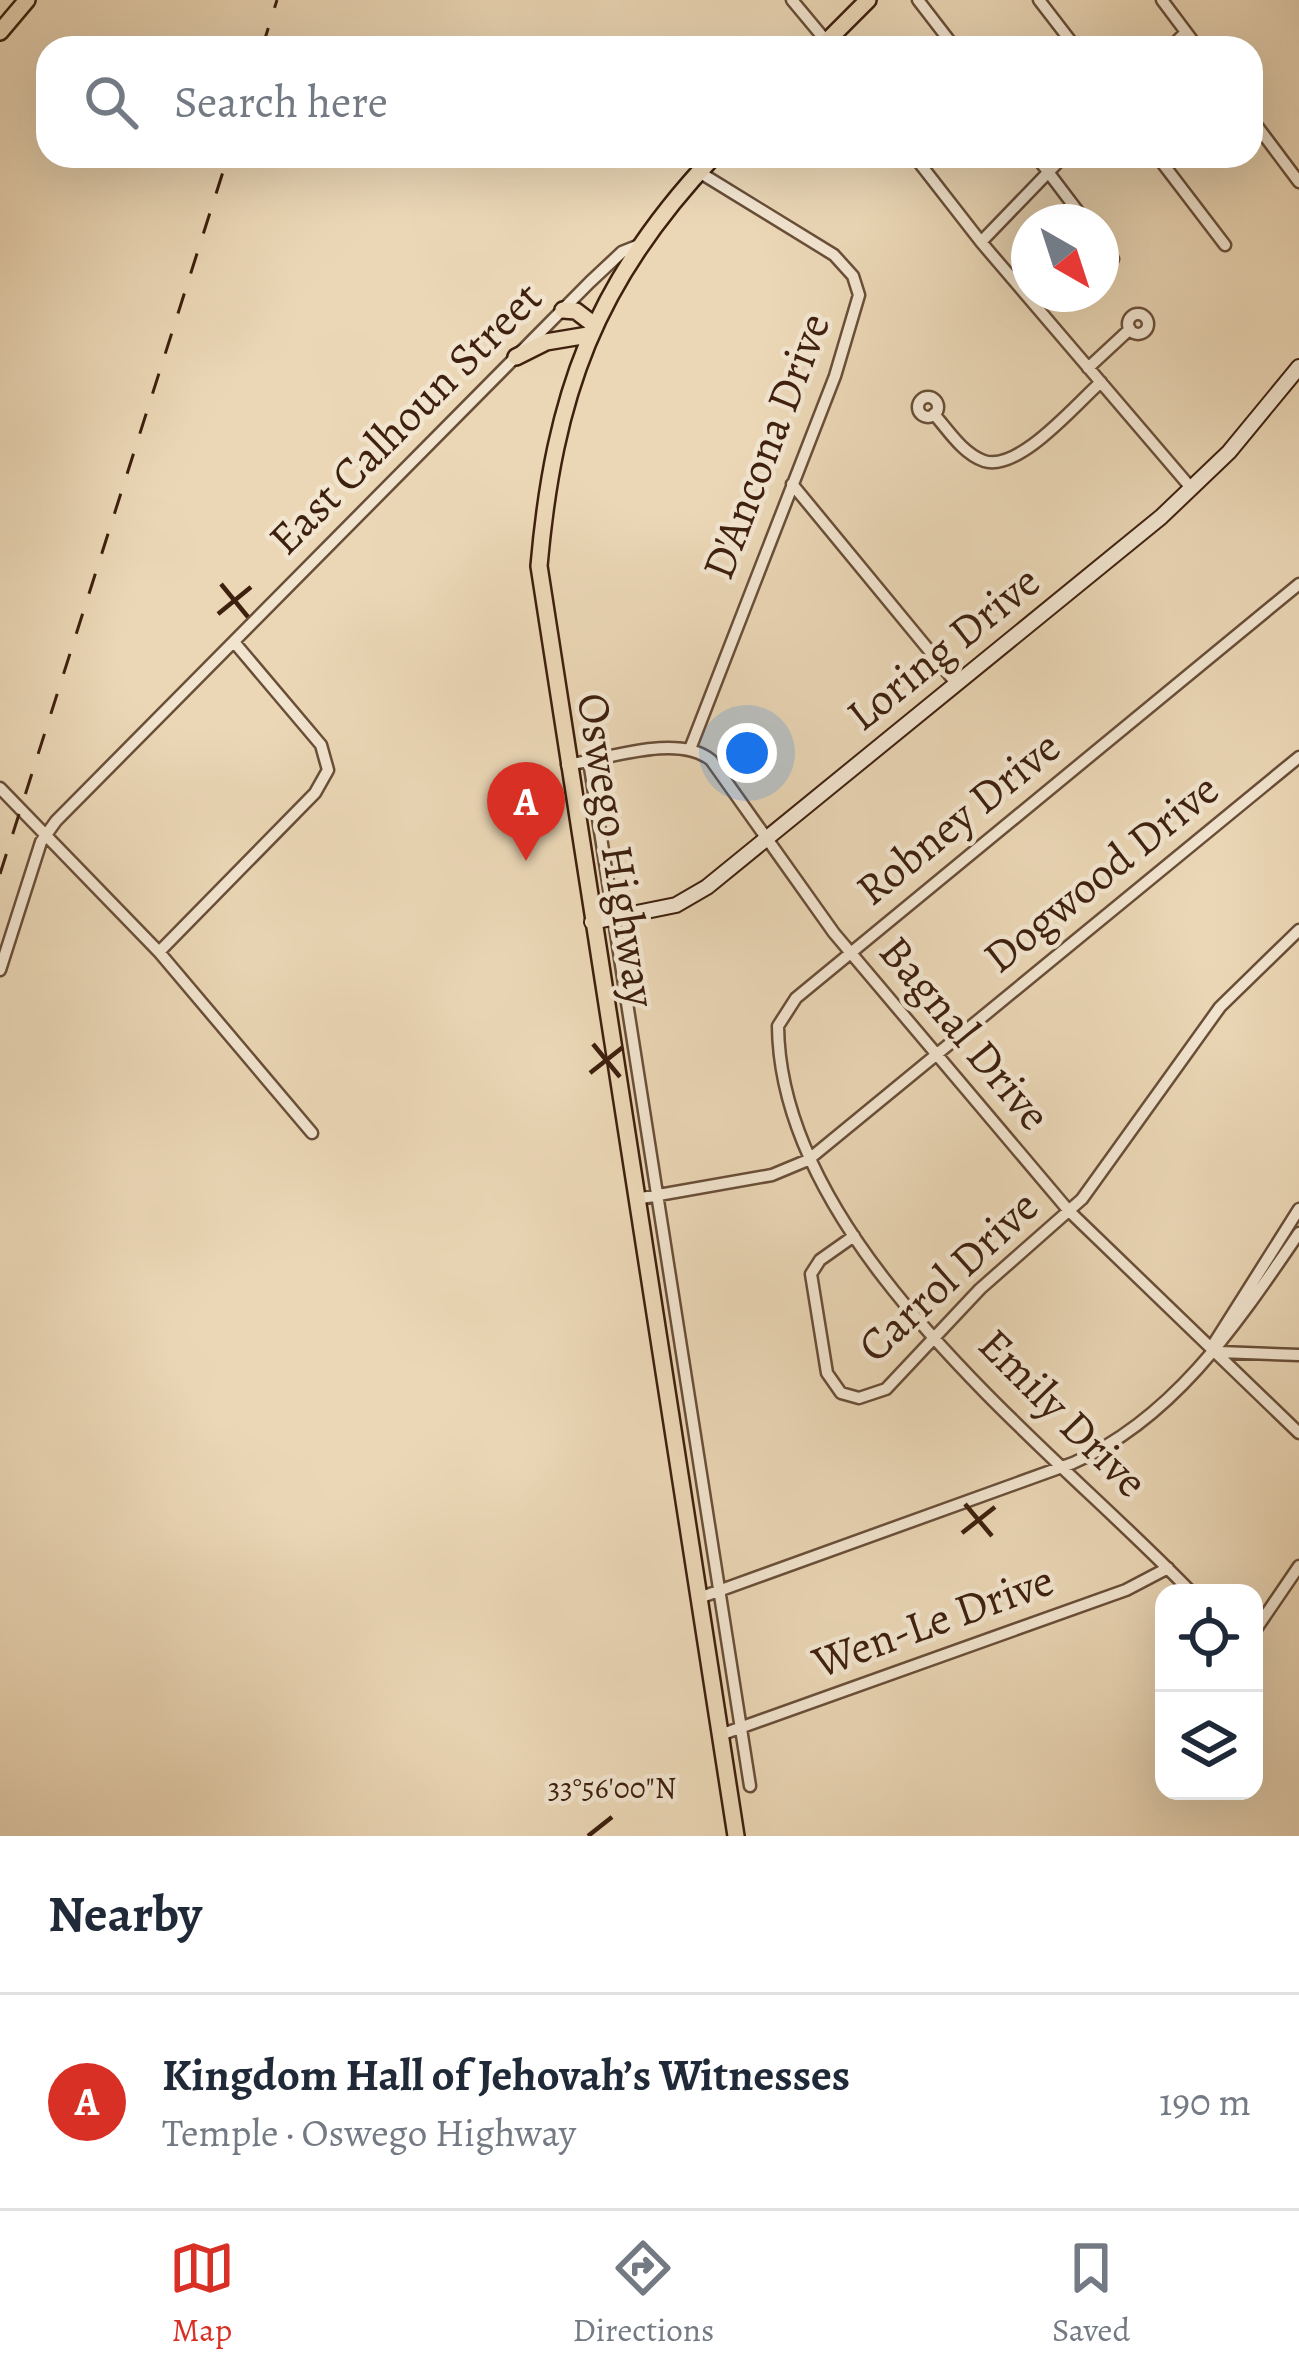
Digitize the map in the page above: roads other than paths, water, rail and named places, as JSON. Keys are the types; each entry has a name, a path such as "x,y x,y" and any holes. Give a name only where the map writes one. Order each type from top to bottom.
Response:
{"main road":[{"path":"835,36 868,0"},
{"path":"0,32 14,9"},
{"name":"East Calhoun Street","path":"637,245 703,168"},
{"name":"Oswego Highway","path":"637,245 590,329 573,374 548,471 539,566 736,1836"},
{"path":"516,356 590,329 576,311 562,310"},
{"path":"546,342 562,349 573,374"}],"street":[{"path":"792,0 820,36"},
{"path":"918,0 946,36"},
{"path":"1039,0 1067,36"},
{"path":"1162,0 1189,36"},
{"path":"1182,36 1186,32"},
{"path":"1263,134 1299,182"},
{"path":"923,168 1192,489"},
{"path":"1045,168 1072,204"},
{"path":"981,242 1052,168"},
{"path":"1166,168 1225,245"},
{"name":"D'Ancona Drive","path":"690,749 854,323 858,288 835,255 699,172"},
{"name":"East Calhoun Street","path":"0,970 46,833 562,310 622,252 637,245"},
{"path":"1088,368 1130,329"},
{"name":"Loring Drive","path":"592,922 691,898 1192,489 1299,367"},
{"path":"934,414 972,455 1005,461 1024,452 1101,382"},
{"path":"792,484 956,683"},
{"name":"Robney Drive","path":"808,1160 787,1092 778,1026 788,1005 1299,584"},
{"path":"159,952 315,793 328,770 321,745 234,642"},
{"path":"567,765 690,749"},
{"name":"Bagnal Drive","path":"690,749 717,767 850,953 1069,1211 1299,1433"},
{"name":"Dogwood Drive","path":"636,1199 772,1175 808,1160 1299,757"},
{"name":"Oswego Highway","path":"590,761 750,1786"},
{"path":"0,788 159,952 312,1133"},
{"name":"Carrol Drive","path":"854,1236 820,1260 812,1274 822,1352 833,1386 852,1398 880,1393 1090,1192 1220,1007 1299,930"},
{"name":"Emily Drive","path":"808,1160 854,1236 936,1336 1183,1584"},
{"path":"1211,1348 1225,1318 1299,1209"},
{"path":"699,1598 1064,1466 1145,1423 1240,1319 1299,1233"},
{"path":"1211,1348 1234,1357 1299,1355"},
{"path":"1263,1619 1299,1566"},
{"name":"Wen-Le Drive","path":"720,1735 1126,1590 1168,1568"}],"railway":[{"path":"266,36 277,0"},
{"path":"0,874 224,168"}],"place":[{"name":"Kingdom Hall of Jehovah’s Witnesses","path":"526,861"}]}
